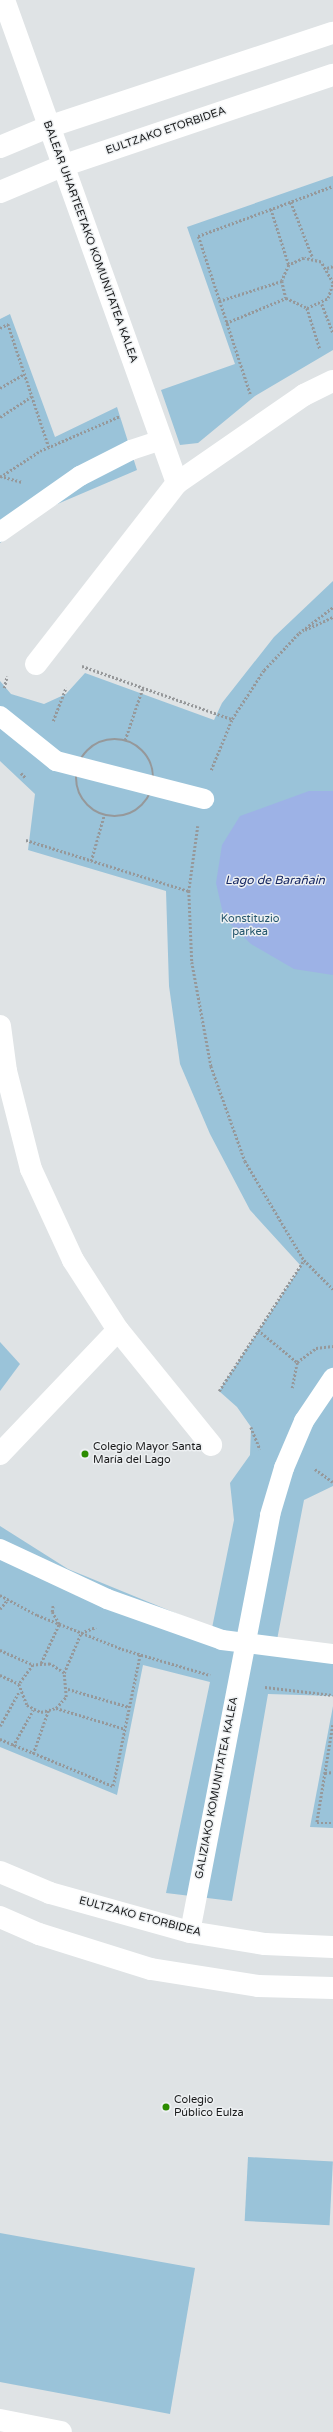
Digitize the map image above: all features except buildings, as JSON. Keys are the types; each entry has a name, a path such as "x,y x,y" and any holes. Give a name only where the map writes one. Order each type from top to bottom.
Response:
{"street":[{"name":"BALEAR UHARTEETAKO KOMUNITATEA KALEA","path":"4,0 48,127 177,483"},
{"path":"0,147 48,127 333,33"},
{"name":"EULTZAKO ETORBIDEA","path":"0,192 62,166 333,75"},
{"path":"36,664 177,483 304,395 333,381"},
{"path":"0,532 80,476 131,450 161,440"},
{"path":"0,716 56,760 204,799"},
{"path":"0,1026 6,1071 31,1169 73,1260 118,1330 211,1445"},
{"path":"0,1454 118,1330"},
{"name":"GALIZIAKO KOMUNITATEA KALEA","path":"190,1932 270,1515 284,1468 304,1421 333,1378"},
{"path":"0,1549 106,1599 222,1640 333,1654"},
{"name":"EULTZAKO ETORBIDEA","path":"0,1872 50,1893 190,1932 265,1944 333,1948"},
{"path":"0,1917 39,1934 151,1970 258,1986 333,1988"},
{"path":"0,2420 61,2432"}],"path":[{"path":"250,394 198,236 333,186"},
{"path":"226,322 286,298 307,308 322,304 333,283 327,268 313,258 291,202"},
{"path":"271,209 289,265"},
{"path":"286,298 282,281 289,265 296,260 313,258"},
{"path":"327,268 333,266"},
{"path":"219,301 282,281"},
{"path":"322,304 333,332"},
{"path":"307,308 320,349"},
{"path":"0,328 8,324 49,447"},
{"path":"0,388 24,374"},
{"path":"0,417 32,396"},
{"path":"0,476 49,447 120,416"},
{"path":"333,607 299,633 264,670 232,719 214,757 204,799 189,891 192,962 211,1066 244,1161 304,1260 333,1289"},
{"path":"299,633 333,617"},
{"path":"82,666 232,719"},
{"path":"125,740 142,687"},
{"path":"91,861 104,815"},
{"path":"26,840 189,891"},
{"path":"218,1391 304,1260"},
{"path":"258,1330 298,1362"},
{"path":"0,1595 59,1624 140,1655 238,1682 333,1695"},
{"path":"0,1609 8,1599"},
{"path":"41,1663 59,1624"},
{"path":"19,1692 33,1710 48,1711 56,1708 66,1697 68,1689 64,1673 81,1633"},
{"path":"0,1650 33,1665"},
{"path":"0,1739 13,1746 113,1786 140,1655"},
{"path":"0,1726 19,1692 19,1684 26,1670 33,1665 41,1663 50,1664 64,1673"},
{"path":"0,1675 19,1684"},
{"path":"68,1689 129,1707"},
{"path":"56,1708 125,1729"},
{"path":"13,1746 33,1710"},
{"path":"33,1754 48,1711"},
{"path":"333,1725 317,1823 333,1823"},
{"path":"325,1773 333,1772"}],"green space":[{"path":"333,176 333,350 255,396 198,443 180,445 161,390 235,364 187,227"},
{"path":"10,314 55,437 117,407 137,470 41,511 0,543 0,319"},
{"name":"Konstituzio parkea","path":"333,581 333,1486 304,1500 276,1645 333,1649 333,1696 268,1694 232,1901 166,1893 210,1682 143,1665 117,1795 0,1747 0,1526 68,1569 212,1628 234,1520 230,1483 250,1455 251,1427 237,1407 219,1391 301,1266 250,1210 210,1134 180,1064 169,986 166,891 28,850 35,794 0,761 0,681 11,694 44,704 66,694 85,673 214,720 222,703 274,637"},
{"path":"0,1342 20,1364 0,1391"},
{"path":"333,1706 333,1828 310,1827"},
{"path":"248,2157 333,2161 330,2225 245,2221"},
{"path":"0,2233 195,2268 170,2414 0,2382"}],"water":[{"name":"Lago de Barañain","path":"309,791 333,791 333,975 294,969 251,944 224,918 216,883 222,845 240,816"}],"place":[{"name":"Colegio Mayor Santa María del Lago","path":"85,1454"},
{"name":"Colegio Público Eulza","path":"166,2107"}]}
